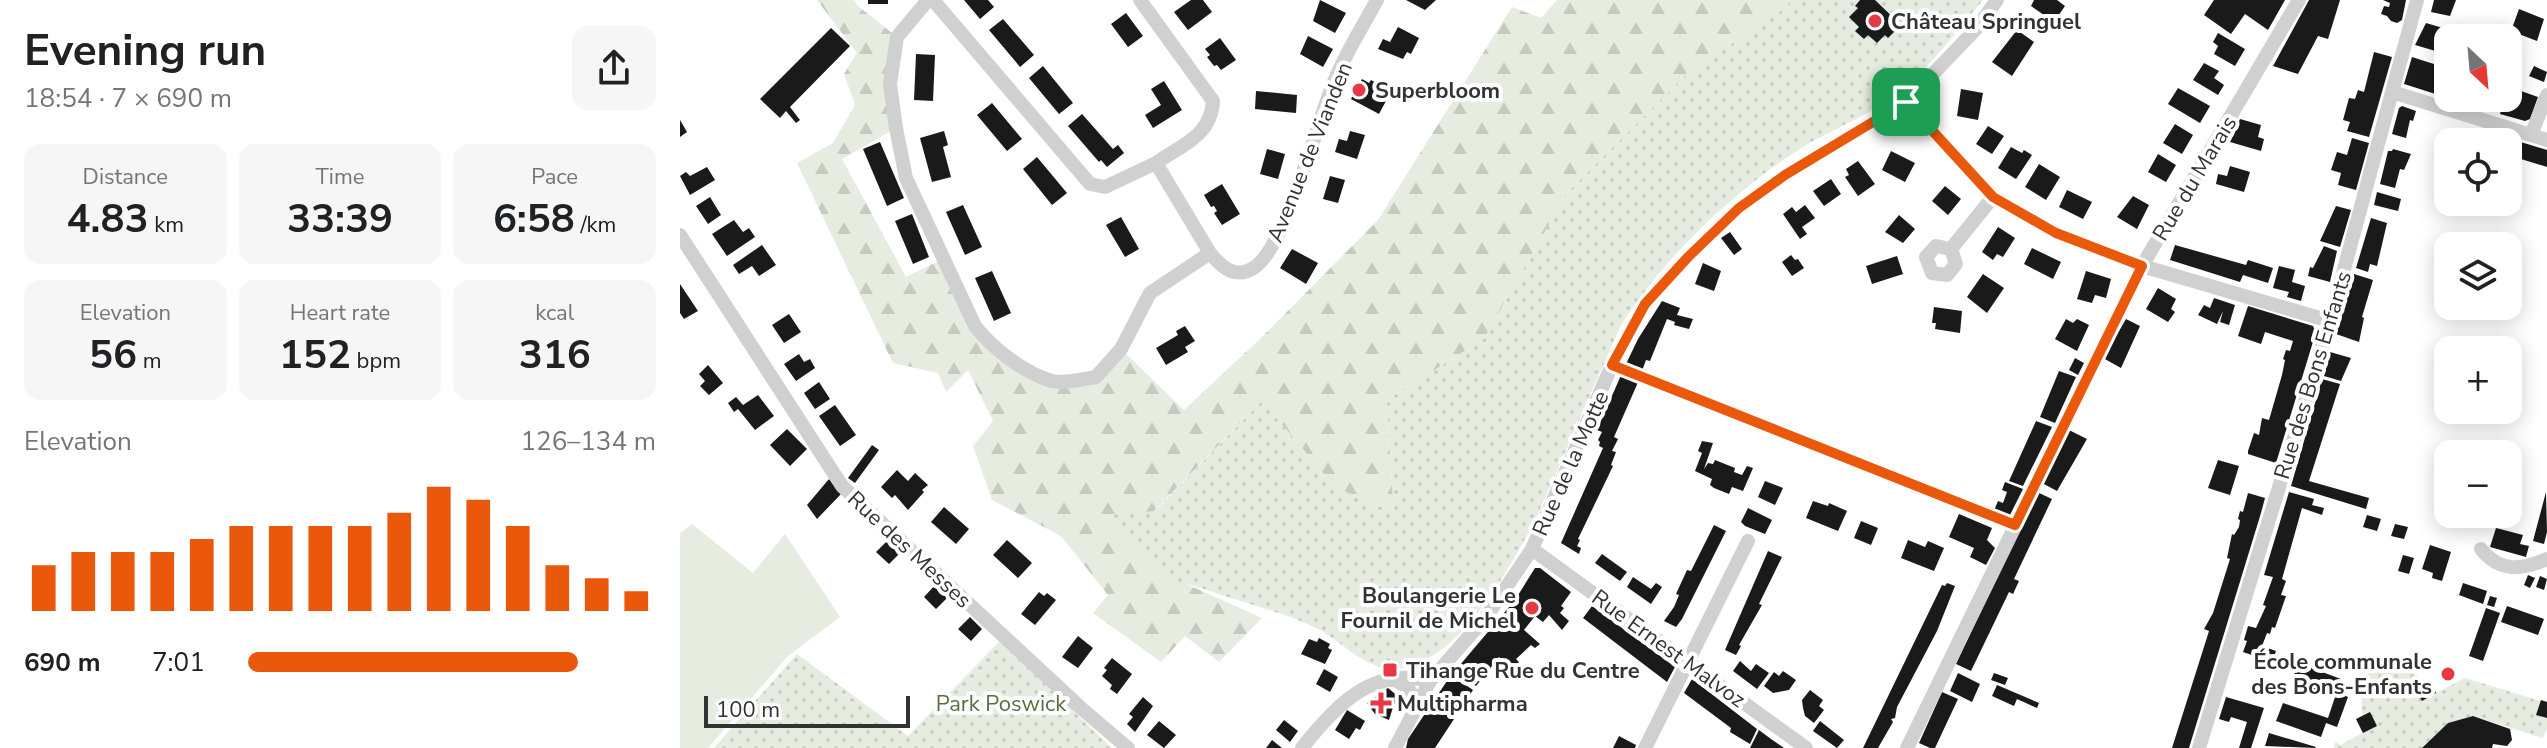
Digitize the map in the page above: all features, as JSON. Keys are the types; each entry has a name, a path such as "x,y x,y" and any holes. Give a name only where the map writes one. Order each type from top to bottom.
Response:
{"street":[{"path":"1140,0 1213,101 1212,119 1201,133 1156,163 1105,187 1090,184 931,0 897,37 890,84 906,178 975,326 985,340 1034,373 1055,382 1096,377 1121,349 1150,293 1210,253"},
{"name":"Avenue de Vianden","path":"1156,163 1220,266 1234,273 1258,265 1277,239 1333,84 1377,0"},
{"name":"Rue de la Motte","path":"1395,748 1430,681 1486,617 1532,549 1612,365 1645,304 1739,208 1785,175 1906,102 1976,29 1997,0"},
{"name":"Rue du Marais","path":"1907,748 2142,266 2299,0"},
{"name":"Rue des Bons Enfants","path":"2199,748 2330,321 2417,0"},
{"path":"2392,92 2547,140"},
{"path":"2531,135 2547,95"},
{"path":"1906,102 1993,197 2056,233 2142,266 2330,321"},
{"path":"1951,249 1993,197"},
{"name":"Rue des Messes","path":"680,235 842,486 1128,748"},
{"path":"1612,365 2015,525"},
{"path":"1645,748 1748,541"},
{"name":"Rue Ernest Malvoz","path":"1532,549 1806,748"},
{"path":"2481,549 2491,561 2517,568 2547,559"},
{"path":"1302,748 1331,711 1366,687 1409,675 1430,681"},
{"path":"1392,678 1407,687 1418,703"}],"green space":[{"path":"817,0 854,0 897,37 896,128 842,159 906,277 943,259 985,340 1055,382 1096,377 1121,349 1184,410 1259,340 1378,220 1512,7 1541,18 1557,0 1797,0 1688,73 1567,193 1484,339 1387,400 1394,513 1335,487 1262,401 1154,511 1173,578 1262,618 1219,662 1185,636 1161,662 1093,613 1108,595 1061,536 992,500 973,446 993,421 968,370 946,392 938,373 893,363 797,163 833,143 855,105 844,74 857,53"},
{"path":"1797,0 1983,0 1938,54 1900,92 1801,148 1765,173 1719,211 1656,277 1621,325 1523,543 1480,609 1444,647 1424,660 1402,668 1379,667 1303,622 1172,578 1105,515 1155,511 1262,401 1335,487 1394,513 1387,400 1484,339 1567,193 1688,73"},
{"path":"692,524 753,573 785,534 840,617 788,656 708,748 680,748 680,533"},
{"name":"Park Poswick","path":"1000,641 1112,748 714,748 797,654 908,736"},
{"path":"2390,660 2420,677 2423,684 2430,681 2436,693 2465,678 2547,703 2547,729 2543,738 2473,716 2448,723 2422,748 2334,748 2335,742 2341,745 2362,733 2356,719 2362,716 2361,677"}],"building":[{"path":"868,0 888,0 888,4 868,4"},
{"path":"964,0 988,0 994,7 980,19"},
{"path":"1191,0 1203,0 1212,12 1188,30 1174,12"},
{"path":"1320,0 1346,13 1335,33 1313,21"},
{"path":"1406,0 1436,0 1425,10"},
{"name":"Château Springuel","path":"1860,0 1875,0 1901,25 1888,38 1885,35 1877,43 1868,35 1864,39 1855,31 1859,27 1849,17 1858,8 1855,6"},
{"path":"2034,0 2057,0 2065,6 2054,22 2031,6"},
{"path":"2214,0 2285,0 2268,30 2245,14 2231,34 2204,15"},
{"path":"2309,0 2340,0 2328,39 2318,36 2298,74 2273,66"},
{"path":"2383,0 2406,0 2402,20 2397,23 2381,14 2384,6 2389,7 2390,3"},
{"path":"2434,0 2456,0 2450,16 2431,12"},
{"path":"2519,9 2544,19 2537,41 2522,35 2522,24 2514,24"},
{"path":"1126,13 1143,36 1128,47 1111,24"},
{"path":"1003,19 1034,55 1020,67 989,30"},
{"path":"2426,23 2434,25 2434,51 2415,45"},
{"path":"1398,27 1419,38 1411,54 1407,52 1403,59 1378,49 1383,39 1390,42"},
{"path":"831,28 850,46 790,107 800,120 796,123 786,111 780,118 760,99"},
{"path":"2017,30 2034,42 2012,76 1992,62"},
{"path":"2218,33 2245,49 2235,66 2214,54 2218,46 2213,42"},
{"path":"1308,36 1333,49 1323,67 1300,54"},
{"path":"1220,38 1236,60 1221,70 1207,57 1210,55 1205,49"},
{"path":"2374,52 2392,57 2369,137 2347,131 2350,122 2343,120 2349,98 2355,99 2358,90 2364,92"},
{"path":"916,54 935,55 933,101 914,100"},
{"path":"2412,57 2434,64 2434,94 2404,84"},
{"path":"2204,63 2219,71 2214,78 2224,85 2218,95 2193,80"},
{"path":"1043,66 1073,103 1059,114 1029,78"},
{"path":"2534,66 2547,72 2544,82 2529,76"},
{"path":"1362,79 1384,87 1379,98 1386,101 1379,114 1351,99"},
{"path":"1164,81 1182,110 1153,128 1145,115 1161,105 1151,89"},
{"path":"2178,88 2210,106 2200,123 2168,104"},
{"path":"1961,89 1983,93 1978,120 1957,116"},
{"path":"1256,91 1297,95 1296,113 1255,109"},
{"path":"2522,91 2538,97 2530,119 2525,121 2500,114 2522,112"},
{"path":"992,103 1022,139 1007,151 977,115"},
{"path":"2402,106 2416,111 2413,121 2410,120 2406,138 2392,134"},
{"path":"1082,114 1113,149 1118,145 1124,153 1107,167 1068,126"},
{"path":"2240,119 2261,125 2258,137 2264,139 2261,151 2230,142"},
{"path":"680,120 687,132 680,137"},
{"path":"2175,124 2193,135 2182,154 2163,143"},
{"path":"1988,126 2004,136 1992,154 1976,144"},
{"path":"944,131 948,145 943,147 951,177 932,182 920,138"},
{"path":"1350,131 1365,135 1357,159 1335,152 1339,139 1347,141"},
{"path":"2352,138 2369,143 2356,190 2338,185 2341,173 2331,170 2337,152 2347,155"},
{"path":"880,142 904,198 887,206 863,149"},
{"path":"2522,142 2547,150 2547,167 2522,159"},
{"path":"2011,147 2032,155 2016,179 1998,168"},
{"path":"1267,149 1285,154 1278,179 1260,174"},
{"path":"2393,149 2411,154 2404,170 2400,169 2395,188 2380,184 2388,151"},
{"path":"1891,151 1915,163 1905,182 1882,170"},
{"path":"2158,154 2176,165 2166,182 2148,172"},
{"path":"1037,157 1067,193 1052,205 1023,169"},
{"path":"1858,161 1875,184 1858,196 1845,177 1849,175 1846,169"},
{"path":"2039,164 2060,177 2046,200 2025,187"},
{"path":"2230,166 2250,172 2244,192 2216,184 2218,174 2227,176"},
{"path":"707,167 715,180 690,195 680,176 686,172 690,176"},
{"path":"1330,176 1345,180 1338,203 1323,199"},
{"path":"1831,179 1841,194 1824,206 1813,191"},
{"path":"1222,184 1240,214 1222,225 1214,213 1217,211 1214,206 1211,207 1204,195"},
{"path":"1945,186 1961,199 1948,215 1932,201"},
{"path":"2067,190 2092,202 2083,219 2059,207"},
{"path":"2377,192 2401,199 2398,211 2374,205"},
{"path":"2133,196 2149,205 2137,229 2117,217"},
{"path":"710,197 721,215 708,224 696,206"},
{"path":"963,205 982,247 965,255 946,212"},
{"path":"1805,205 1815,218 1802,227 1807,234 1800,239 1783,214 1792,207 1796,212"},
{"path":"2336,206 2351,210 2340,247 2320,241"},
{"path":"912,214 929,257 913,264 895,221"},
{"path":"1899,215 1915,229 1903,243 1885,232"},
{"path":"1121,217 1139,249 1125,257 1106,225"},
{"path":"2371,218 2387,223 2377,266 2370,264 2368,272 2356,268"},
{"path":"734,220 743,232 749,228 755,237 727,256 712,234"},
{"path":"1998,227 2015,238 2003,257 1997,254 1993,260 1982,252"},
{"path":"1730,232 1742,249 1734,255 1721,238"},
{"path":"762,245 776,265 759,276 752,266 739,274 733,265"},
{"path":"2175,245 2246,265 2248,260 2273,268 2268,283 2243,275 2240,282 2170,260"},
{"path":"2324,246 2337,251 2330,282 2308,276 2310,267 2313,268"},
{"path":"2032,248 2061,262 2053,279 2024,264"},
{"path":"1292,249 1318,263 1306,284 1280,268"},
{"path":"1791,255 1804,268 1792,276 1782,262"},
{"path":"1897,256 1903,274 1872,284 1866,266"},
{"path":"1703,263 1721,271 1714,291 1695,284"},
{"path":"2279,266 2295,270 2292,282 2305,286 2301,301 2287,297 2289,292 2273,288"},
{"path":"992,271 1011,313 994,321 975,278"},
{"path":"2086,271 2111,279 2106,298 2095,295 2092,303 2077,299"},
{"path":"1983,274 2004,288 1987,313 1967,297"},
{"path":"2354,274 2373,280 2362,317 2359,342 2336,334"},
{"path":"680,284 698,311 684,319 680,313"},
{"path":"2158,288 2176,299 2171,309 2175,312 2168,322 2146,309"},
{"path":"2214,298 2235,305 2229,325 2220,322 2223,311 2217,324 2198,315 2204,305 2210,308"},
{"path":"1662,301 1680,308 1677,315 1693,319 1689,329 1674,325 1675,322 1667,319 1650,361 1646,360 1642,371 1626,364"},
{"path":"2248,306 2313,326 2316,332 2276,463 2248,454 2248,451 2254,433 2259,435 2262,418 2269,420 2282,375 2283,359 2293,341 2265,332 2261,344 2238,336"},
{"path":"1934,307 1962,311 1960,333 1935,329 1936,323 1932,323"},
{"path":"789,314 801,332 784,343 772,325"},
{"path":"2066,319 2073,323 2077,319 2089,325 2077,351 2055,339"},
{"path":"2126,319 2140,326 2121,368 2103,358"},
{"path":"1185,326 1195,341 1185,347 1188,352 1166,365 1156,348 1178,335 1176,331"},
{"path":"2330,352 2351,358 2341,381 2324,376"},
{"path":"799,354 804,362 810,359 815,368 796,381 784,364"},
{"path":"2075,358 2084,363 2078,375 2069,370"},
{"path":"708,365 723,383 709,395 700,386 705,381 699,374"},
{"path":"2059,371 2076,377 2055,423 2040,417"},
{"path":"1622,373 1639,380 1614,437 1618,439 1612,451 1616,452 1613,466 1578,539 1579,554 1561,543 1603,448 1598,440 1602,432 1597,430"},
{"path":"2322,379 2340,384 2309,481 2369,498 2366,509 2291,486"},
{"path":"819,382 830,399 815,409 804,393"},
{"path":"758,395 774,416 755,430 738,409 734,412 728,403 736,397 743,405"},
{"path":"835,405 856,435 840,446 819,416"},
{"path":"2036,421 2052,427 2023,486 2009,481"},
{"path":"787,429 807,449 790,466 770,445"},
{"path":"2067,429 2087,439 2057,491 2042,483"},
{"path":"1702,441 1713,443 1704,469 1715,460 1735,468 1734,472 1742,475 1747,466 1753,468 1743,491 1732,487 1729,494 1714,488 1710,485 1712,479 1695,471 1702,453 1698,451"},
{"path":"872,445 879,450 855,483 848,478"},
{"path":"2218,460 2239,466 2230,495 2208,488"},
{"path":"897,470 908,481 915,473 928,485 908,510 895,495 892,498 881,487"},
{"path":"829,479 841,494 817,519 807,505"},
{"path":"1765,481 1783,488 1775,505 1758,497"},
{"path":"2005,482 2023,489 2008,519 1993,513 1998,501 2003,503 2007,492 2002,490"},
{"path":"2037,492 2052,499 2014,579 2019,581 2013,594 2009,592 1971,671 1956,664"},
{"path":"2289,492 2314,499 2312,505 2324,508 2322,515 2302,508 2282,579 2286,581 2281,595 2286,596 2275,628 2272,627 2270,634 2267,633 2262,646 2276,651 2272,662 2243,652 2247,641 2244,640 2248,626 2256,628 2266,606 2263,605 2273,577 2264,575"},
{"path":"2546,492 2547,532 2544,544 2533,541"},
{"path":"2248,493 2265,498 2261,513 2189,748 2172,748 2209,631 2204,629 2213,613 2230,559 2227,558 2232,534 2239,527 2240,511 2243,512"},
{"path":"1813,501 1828,506 1829,503 1847,511 1838,531 1806,518"},
{"path":"944,507 969,529 956,544 931,522"},
{"path":"1748,508 1772,520 1765,534 1741,522"},
{"path":"1959,514 1992,528 1987,540 1995,548 1986,565 1970,557 1974,548 1949,537"},
{"path":"2367,515 2381,519 2377,531 2363,527"},
{"path":"1861,521 1878,528 1871,545 1854,538"},
{"path":"2395,524 2408,527 2404,539 2391,536"},
{"path":"1714,525 1726,531 1676,627 1664,621 1674,607 1679,595 1676,594 1687,570 1691,571"},
{"path":"2496,528 2523,535 2520,544 2529,546 2526,557 2490,547"},
{"path":"888,540 901,552 889,564 876,552"},
{"path":"1007,540 1032,563 1018,578 993,555"},
{"path":"1908,540 1925,547 1928,541 1944,548 1934,571 1901,558"},
{"path":"2430,545 2451,552 2442,581 2432,578 2433,573 2422,569"},
{"path":"1768,551 1782,557 1736,655 1725,650"},
{"path":"1602,554 1627,572 1620,581 1595,563"},
{"path":"2403,555 2414,558 2409,574 2398,571"},
{"path":"1535,568 1540,568 1571,592 1560,613 1569,621 1562,630 1549,615 1543,622 1535,616 1524,630 1540,644 1535,648 1531,645 1516,659 1519,662 1512,668 1499,657 1496,660 1511,673 1507,678 1492,666 1476,686 1454,672 1515,600"},
{"path":"2528,575 2535,578 2530,588 2524,585"},
{"path":"2540,576 2547,579 2544,590 2536,587"},
{"path":"1633,577 1651,589 1656,583 1662,587 1651,604 1627,587"},
{"path":"2463,583 2487,591 2483,604 2459,595"},
{"path":"935,585 948,597 936,609 924,597"},
{"path":"1942,585 1955,586 1937,631 1897,707 1895,718 1891,719 1893,722 1878,748 1863,748"},
{"path":"1039,592 1044,596 1047,593 1056,600 1035,625 1021,614"},
{"path":"2490,596 2497,598 2494,607 2487,605"},
{"path":"1592,606 1675,667 1667,682 1583,618"},
{"path":"2507,606 2544,619 2538,635 2501,622"},
{"path":"2486,608 2500,613 2483,661 2469,656"},
{"path":"970,617 982,629 971,641 958,629"},
{"path":"1078,636 1093,648 1078,668 1062,657"},
{"path":"1319,638 1330,644 1328,648 1332,650 1325,664 1301,654 1309,639 1317,642"},
{"path":"1112,658 1132,674 1117,694 1102,676"},
{"path":"1740,661 1751,671 1756,664 1769,673 1757,689 1733,671"},
{"path":"2298,663 2341,679 2337,692 2348,697 2337,727 2326,723 2321,737 2276,721 2283,703 2328,718 2335,697 2292,681"},
{"path":"1324,669 1338,677 1330,692 1316,684"},
{"path":"1783,671 1796,680 1789,690 1773,693 1764,686 1774,672 1779,676"},
{"path":"1958,673 1980,684 1972,702 1950,691"},
{"path":"1994,673 2008,678 2005,685 1991,680"},
{"path":"1451,675 1473,690 1435,748 1406,748 1408,739"},
{"path":"1692,679 1757,729 1750,744 1730,732 1731,728 1684,693"},
{"path":"2430,681 2436,693 2422,701 2415,689"},
{"path":"1997,685 2039,703 2037,708 2017,699 2014,706 1992,696"},
{"name":"Multipharma","path":"1388,688 1400,698 1394,704 1389,720 1375,714 1367,703"},
{"path":"1810,690 1823,700 1819,706 1824,710 1814,723 1805,716 1802,700"},
{"path":"1942,692 1958,699 1935,748 1930,748 1919,743"},
{"path":"1143,697 1153,706 1135,732 1127,724 1133,717 1129,714"},
{"path":"2226,697 2264,708 2251,748 2239,748 2247,722 2231,717 2229,722 2219,719"},
{"path":"2541,700 2547,702 2547,718 2536,715"},
{"path":"1347,710 1365,721 1349,739 1335,730"},
{"path":"2370,712 2377,726 2363,733 2356,719"},
{"path":"2473,716 2510,729 2512,740 2507,746 2493,744 2492,748 2422,748 2448,723"},
{"path":"1284,720 1298,731 1290,742 1276,730"},
{"path":"1159,721 1176,735 1164,748 1147,735"},
{"path":"1820,721 1844,740 1837,748 1813,731"},
{"path":"1759,730 1771,739 1784,748 1750,748"},
{"path":"2269,733 2316,747 2265,746"},
{"path":"1619,736 1636,745 1635,748 1613,748"},
{"path":"1272,740 1282,748 1266,748"}],"place":[{"name":"Château Springuel","path":"1875,21"},
{"name":"Superbloom","path":"1359,90"},
{"name":"Boulangerie Le Fournil de Michel","path":"1532,608"},
{"name":"Tihange Rue du Centre","path":"1390,670"},
{"name":"École communale des Bons-Enfants","path":"2448,674"},
{"name":"Multipharma","path":"1381,703"}],"route":[{"path":"1906,102 1993,197 2056,233 2142,266 2015,525 1612,365 1645,304 1739,208 1785,175 1906,102"}]}
